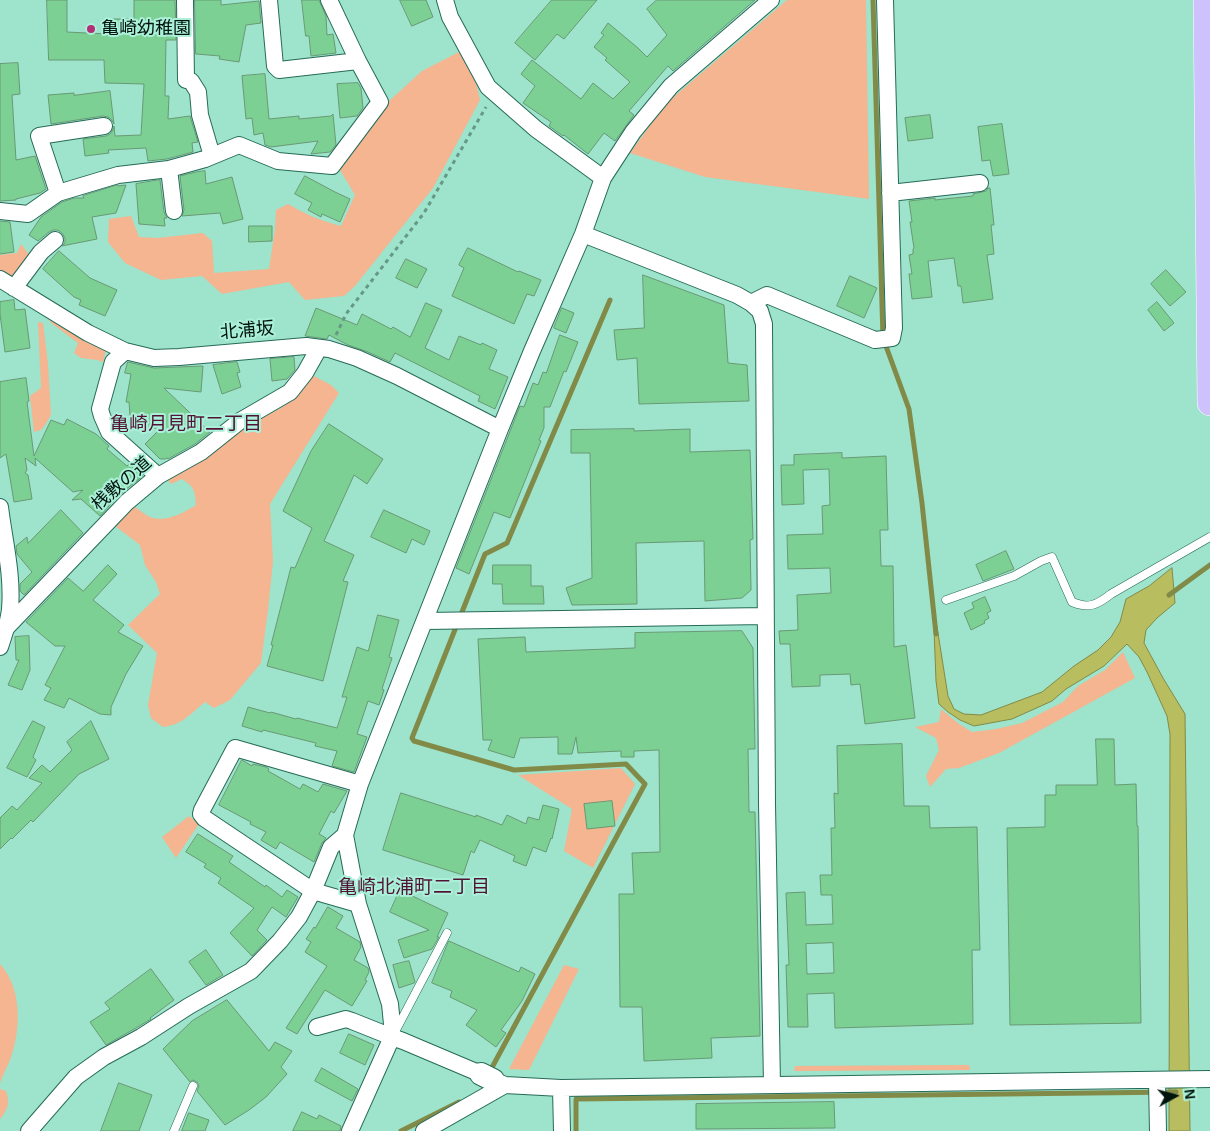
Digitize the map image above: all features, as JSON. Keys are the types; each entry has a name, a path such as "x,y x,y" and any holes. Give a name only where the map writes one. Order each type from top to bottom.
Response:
{"main road":[{"path":"1206,0 1210,403"}],"street":[{"path":"185,0 186,80 191,81 198,92 200,115 212,156"},
{"path":"269,0 275,66 279,70 358,62"},
{"path":"0,211 28,214 58,193 118,176 169,169 205,159 239,145 278,161 332,166 380,102 358,62 329,0"},
{"path":"445,0 450,17 488,88 536,129 603,178"},
{"path":"350,1131 392,1037 390,1004 358,904 345,835 360,784 500,429 583,234 603,178 633,132 671,86 771,0"},
{"path":"750,303 767,294 875,340 892,338 894,328 885,0"},
{"path":"58,193 40,136 104,126"},
{"path":"169,169 174,211"},
{"path":"890,193 980,183"},
{"path":"583,234 737,295 760,311 764,324 767,814 772,1085"},
{"path":"14,288 41,252 55,240"},
{"name":"北浦坂","path":"0,279 88,333 124,351 154,358 306,346 324,348 358,358 500,429"},
{"name":"桟敷の道","path":"3,630 127,502 158,476 201,452 240,421 290,392 324,348"},
{"path":"124,351 113,362 100,409 109,432 158,476"},
{"path":"0,507 11,587 10,610 3,630 0,647"},
{"path":"425,621 765,616"},
{"path":"358,904 312,891 204,818 202,810 235,748 360,784"},
{"path":"29,1131 76,1077 104,1057 251,971 280,941 299,917 331,848 345,835"},
{"path":"316,1027 346,1019 403,1041 493,1080 561,1088 1205,1079"},
{"path":"424,1131 493,1080"},
{"path":"1158,1131 1163,1080"},
{"path":"561,1088 562,1131"}],"lane":[{"path":"946,600 1014,576 1052,557 1072,602 1082,606 1091,605 1102,601 1210,537"},
{"path":"392,1037 447,932"},
{"path":"174,1131 193,1086"}],"path":[{"path":"324,348 346,314 424,213 494,94"}],"shaded area":[{"path":"787,0 866,0 869,199 705,177 630,153 670,100"},
{"path":"459,52 474,74 480,100 433,188 355,286 344,296 305,300 289,282 222,294 202,276 161,280 125,263 108,242 109,219 131,216 139,237 157,238 203,233 212,241 214,273 269,269 276,210 288,204 313,217 341,226 355,195 340,170 388,102 422,71"},
{"path":"21,244 31,257 15,281 0,271 0,255 17,253"},
{"path":"49,314 106,349 103,362 81,358 74,353 78,343 50,322"},
{"path":"38,322 43,323 51,415 41,430 34,432 30,396 41,388"},
{"path":"312,375 331,385 339,393 270,504 273,561 261,663 230,700 214,708 205,702 181,721 163,727 151,718 148,705 157,653 128,625 160,594 156,582 145,565 140,545 115,526 133,506 150,517 162,519 180,514 196,505 193,489 189,484 182,479 171,484 168,480 211,454 250,424 281,408"},
{"path":"1172,568 1175,603 1146,630 1144,643 1185,714 1190,1131 1169,1131 1170,734 1167,716 1147,672 1139,657 1127,644 1104,666 1066,689 1052,701 1012,719 974,726 960,720 939,704 934,629 937,627 948,696 954,709 964,714 981,715 1042,692 1074,666 1098,650 1111,637 1120,622 1126,599 1149,586"},
{"path":"1123,652 1135,678 999,753 959,768 946,769 930,787 926,776 939,750 936,738 915,727 939,722 941,709 972,732 1022,723 1063,702 1078,686 1105,670"},
{"path":"621,768 635,784 593,868 564,851 572,809 518,775"},
{"path":"189,816 199,824 176,858 162,837"},
{"path":"0,964 7,974 16,996 18,1021 17,1034 10,1060 0,1083"},
{"path":"564,965 579,969 529,1070 509,1069"},
{"path":"969,1065 970,1070 794,1071 795,1066"},
{"path":"0,1089 6,1091 8,1102 5,1112 0,1119"}],"building":[{"path":"47,0 67,0 67,32 107,34 108,19 134,19 134,0 175,0 176,40 166,40 165,96 169,96 168,119 190,116 198,142 192,143 193,152 167,159 148,161 146,148 108,150 109,153 85,156 83,139 106,136 110,134 114,126 115,136 141,135 144,84 105,83 104,60 49,60"},
{"path":"195,0 221,0 221,5 259,1 261,23 246,25 239,62 219,59 220,56 196,54"},
{"path":"302,0 319,0 326,16 327,35 333,34 336,53 311,56 309,36 306,36"},
{"path":"400,0 426,0 433,17 412,26"},
{"path":"552,0 597,0 564,39 557,34 535,60 515,43"},
{"path":"657,0 755,0 673,71 668,66 629,111 634,115 615,141 604,133 588,154 549,126 551,122 523,103 535,86 521,74 532,60 581,99 593,83 613,99 630,82 605,60 607,58 594,47 604,35 601,33 608,23 647,57 667,35 647,9"},
{"path":"18,63 20,94 12,95 16,160 35,156 46,189 40,193 16,200 0,201 0,64"},
{"path":"265,74 269,119 299,116 299,119 331,116 333,114 336,145 330,152 311,154 318,141 271,147 265,145 263,133 254,135 252,118 246,119 242,76"},
{"path":"358,83 361,88 363,108 357,116 340,118 337,84"},
{"path":"110,91 114,124 111,119 103,116 51,124 48,95 74,93 74,95"},
{"path":"930,115 933,138 908,141 905,118"},
{"path":"1002,124 1009,174 993,176 990,160 982,161 978,127"},
{"path":"205,171 206,184 232,177 243,219 223,224 220,213 182,216 184,210 180,176"},
{"path":"305,176 350,199 340,222 322,214 321,217 308,210 312,203 295,194"},
{"path":"160,180 164,212 167,218 164,218 165,226 139,224 136,184"},
{"path":"118,185 126,185 116,213 92,217 97,239 62,246 65,243 65,238 58,230 49,232 38,241 29,235 41,217 62,202 74,198 84,198 83,196"},
{"path":"990,188 994,225 991,225 994,254 987,255 993,299 963,303 961,286 958,286 954,258 928,261 932,297 912,299 909,274 912,274 909,255 913,254 914,248 909,201 973,196 973,194 986,191"},
{"path":"0,221 10,222 14,252 0,254"},
{"path":"249,226 272,226 272,241 249,242"},
{"path":"468,248 518,272 541,280 534,296 527,294 514,324 452,296 464,268 459,265"},
{"path":"59,251 90,278 117,290 105,316 79,305 81,300 74,297 43,269"},
{"path":"406,259 427,269 417,288 396,278"},
{"path":"1166,270 1186,292 1170,306 1151,284"},
{"path":"643,275 724,305 728,363 747,365 749,401 639,404 637,358 617,360 614,330 644,328"},
{"path":"850,276 877,288 864,318 837,306"},
{"path":"14,300 15,310 25,309 30,348 5,352 0,302"},
{"path":"1157,302 1174,323 1164,331 1148,310"},
{"path":"426,303 442,310 425,348 449,360 459,336 497,350 489,369 508,377 495,409 478,401 480,396 395,353 390,362 329,335 327,339 305,336 316,308 357,325 362,314 391,329 393,327 410,337"},
{"path":"562,308 574,313 566,333 554,328"},
{"path":"560,335 578,342 550,407 544,407 544,428 539,440 541,441 510,518 494,512 469,574 456,568 520,406 524,407 533,383 538,385 543,372 546,373"},
{"path":"294,357 295,370 287,379 272,381 270,359"},
{"path":"128,362 154,368 203,366 201,392 164,388 210,432 195,444 168,459 160,459 145,444 161,428 131,429 129,402 126,402 131,374 125,373"},
{"path":"237,362 240,372 237,373 241,387 222,394 213,365"},
{"path":"26,378 34,456 51,420 64,425 67,419 96,434 109,446 107,449 127,466 129,464 143,476 120,494 100,516 81,499 72,500 83,490 73,492 35,458 36,466 25,458 27,470 25,473 28,475 32,499 14,502 6,454 0,458 0,382"},
{"path":"329,424 383,459 367,484 354,475 324,541 354,555 343,581 348,582 323,681 267,666 291,567 295,568 312,528 283,511 311,451"},
{"path":"634,429 634,431 690,429 690,452 750,450 753,539 750,540 751,590 742,598 705,601 704,541 636,543 637,604 572,605 566,588 592,578 590,453 571,453 571,430"},
{"path":"842,453 842,458 886,456 888,530 880,530 881,566 893,566 894,647 906,645 915,718 865,724 860,684 851,685 850,674 820,675 820,686 792,687 790,644 780,644 779,631 798,630 797,595 831,593 830,568 788,569 787,535 823,534 822,506 830,505 829,469 803,470 804,504 782,505 781,465 794,465 794,455"},
{"path":"61,510 83,533 24,595 20,591 20,584 32,572 17,554 16,546 27,537 28,543"},
{"path":"384,510 430,531 424,545 412,539 406,553 371,537"},
{"path":"1006,551 1014,569 983,581 976,565"},
{"path":"108,565 117,574 93,600 124,625 118,632 143,646 126,674 111,707 111,715 100,714 69,698 64,708 44,700 51,688 45,685 65,646 55,646 26,622 68,578 83,591"},
{"path":"493,565 531,565 531,586 543,586 544,604 503,604 502,584 493,584"},
{"path":"985,597 991,611 987,613 989,618 984,621 985,623 971,630 964,613 974,608 972,603"},
{"path":"378,615 399,620 389,657 392,658 379,705 368,701 357,734 367,737 354,772 332,766 337,751 315,746 316,743 242,726 248,707 337,728 347,697 342,697 357,647 368,651"},
{"path":"742,631 753,648 755,749 748,749 749,812 755,812 760,1036 711,1038 712,1058 644,1061 642,1007 620,1007 619,894 634,894 632,853 660,852 659,750 634,751 634,757 621,757 621,751 578,753 576,737 572,754 558,754 558,737 520,738 514,758 488,750 492,740 483,740 478,639 525,637 526,652 635,648 635,633"},
{"path":"29,636 30,670 22,690 8,685 19,660 16,660 15,637"},
{"path":"33,721 45,727 33,757 36,760 27,777 7,768"},
{"path":"91,721 109,759 79,774 33,822 31,820 0,849 0,818 12,806 17,810 42,783 29,778 42,765 50,772 72,750 67,742"},
{"path":"1096,739 1114,739 1115,785 1136,784 1141,1023 1010,1025 1007,828 1045,827 1045,795 1056,795 1056,785 1097,785"},
{"path":"902,744 904,806 929,806 930,828 977,827 980,950 972,950 973,1024 835,1028 834,993 807,994 808,1027 788,1027 786,965 789,965 786,893 805,892 806,925 833,924 832,895 821,895 820,875 832,875 831,828 835,828 834,793 838,794 837,746","holes":["833,943 834,973 807,974 806,944"]},
{"path":"242,760 252,766 253,764 266,767 269,769 268,771 300,789 303,784 318,792 323,784 347,791 334,813 331,811 319,834 326,838 314,862 280,842 276,849 261,840 266,832 219,805"},
{"path":"401,793 476,817 476,815 502,825 507,815 526,824 528,817 539,820 543,805 559,809 552,839 546,852 533,847 526,866 513,861 515,856 480,840 474,853 471,851 463,875 383,850"},
{"path":"612,801 615,826 587,829 584,804"},
{"path":"198,834 233,856 229,862 265,887 266,885 282,897 287,890 298,897 286,917 272,907 257,930 267,940 252,956 230,933 254,908 218,883 221,878 204,867 206,864 186,852"},
{"path":"400,890 448,913 437,937 439,937 432,949 404,958 398,940 429,930 390,912"},
{"path":"328,907 343,916 336,928 360,942 361,947 354,960 368,968 369,972 365,980 367,981 352,1006 325,990 297,1034 286,1028 327,966 305,952 311,942 306,939"},
{"path":"449,941 519,972 521,967 535,974 522,1001 501,1030 506,1033 496,1047 466,1025 477,1010 450,997 452,991 432,983"},
{"path":"206,950 223,975 206,985 189,962"},
{"path":"409,961 415,982 399,988 393,965"},
{"path":"151,969 174,1000 151,1019 106,1045 90,1022 110,1009 105,1003"},
{"path":"227,1000 269,1051 275,1042 292,1051 281,1067 287,1074 266,1097 225,1125 197,1091 199,1086 197,1082 193,1080 190,1082 163,1049 192,1021"},
{"path":"349,1034 374,1045 365,1065 340,1053"},
{"path":"322,1068 358,1089 352,1101 315,1081"},
{"path":"119,1083 152,1095 139,1131 101,1131"},
{"path":"834,1102 835,1128 696,1129 696,1104"},
{"path":"302,1112 317,1119 319,1115 341,1126 340,1131 293,1131"},
{"path":"189,1113 209,1120 205,1131 182,1131"}],"waterway":[{"path":"873,0 883,338 909,409 922,503 936,634"},
{"path":"489,1073 645,784 626,764 514,770 414,741 412,738 485,554 507,543 610,300"},
{"path":"1169,595 1210,565"},
{"path":"576,1131 576,1099 1176,1092"},
{"path":"401,1131 459,1102"}],"place":[{"name":"亀崎幼稚園","path":"91,29"}],"district":[{"name":"亀崎月見町二丁目","path":"186,425"},
{"name":"亀崎北浦町二丁目","path":"414,888"}]}
